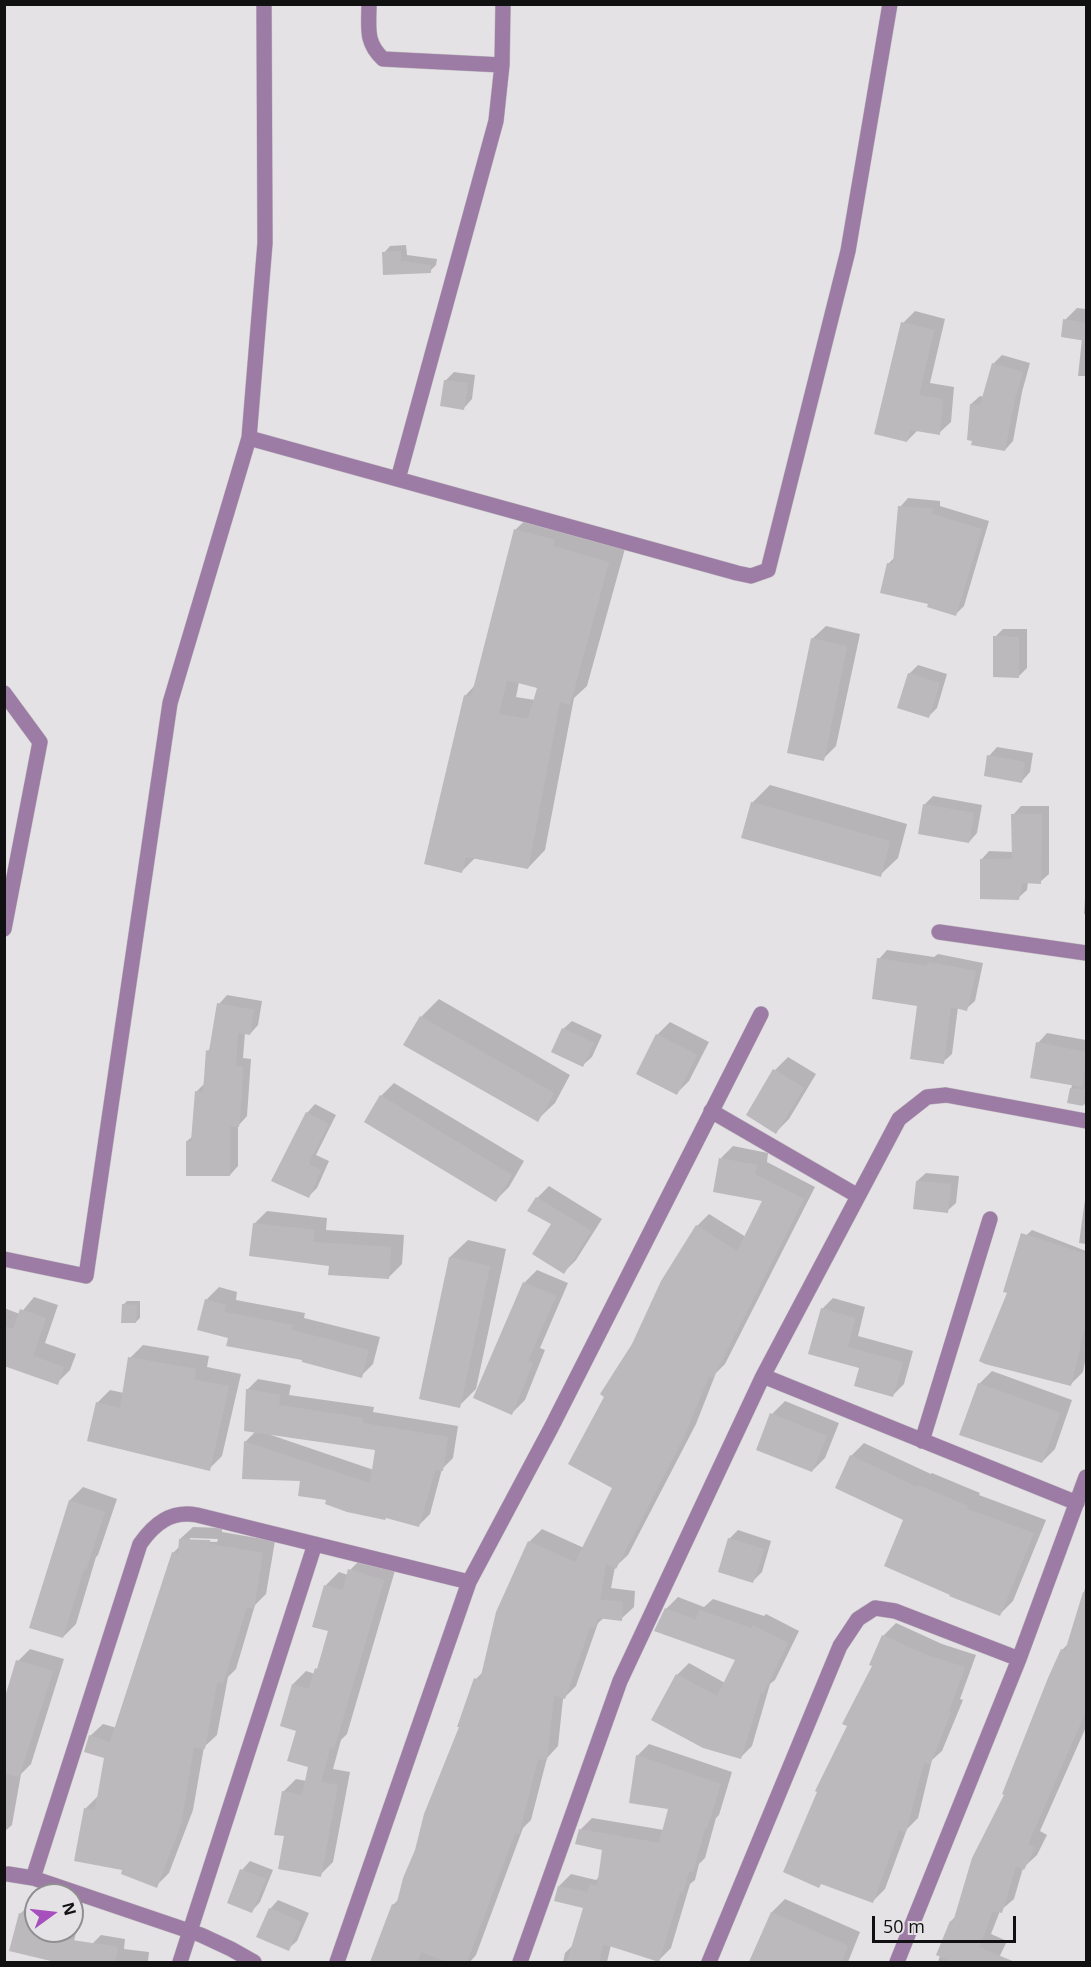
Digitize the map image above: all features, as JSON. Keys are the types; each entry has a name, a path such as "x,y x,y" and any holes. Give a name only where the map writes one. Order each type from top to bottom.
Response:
{"street":[{"path":"4,1259 86,1276 170,703 249,438 265,243 264,4"},
{"path":"369,4 369,38 373,48 383,59 502,65"},
{"path":"398,479 496,121 502,65 503,4"},
{"path":"249,438 737,573 752,576 768,570 848,251 890,4"},
{"path":"4,693 40,742 4,929"},
{"path":"939,932 1086,953"},
{"path":"337,1962 469,1582 551,1428 761,1014"},
{"path":"520,1962 620,1682 763,1376 898,1119 927,1097 946,1095 1086,1121"},
{"path":"711,1111 858,1196"},
{"path":"922,1441 990,1219"},
{"path":"763,1376 1077,1503"},
{"path":"897,1962 1019,1659 1086,1477"},
{"path":"33,1878 140,1544 150,1530 161,1521 184,1513 469,1582"},
{"path":"180,1962 315,1544"},
{"path":"709,1962 840,1646 858,1619 874,1608 896,1611 1019,1659"},
{"path":"6,1873 33,1878 190,1932 231,1949 254,1962"}],"building":[{"path":"401,251 401,261 431,265 431,273 383,275 382,252"},
{"path":"1063,319 1086,323 1086,341 1061,337"},
{"path":"901,322 934,330 919,395 943,399 940,435 910,430 907,442 874,434"},
{"path":"992,363 1023,372 1014,402 1005,451 971,445 972,441 967,440 970,404 980,405"},
{"path":"444,380 468,383 464,410 440,406"},
{"path":"898,506 933,509 932,514 982,529 956,616 927,607 928,604 880,593 887,563 893,564"},
{"path":"514,529 555,540 553,546 609,562 570,705 560,702 528,869 466,857 462,873 424,864 464,695 471,697","holes":["507,680 537,688 528,719 499,714"]},
{"path":"993,636 1019,637 1019,678 993,677"},
{"path":"811,638 847,646 824,761 787,753"},
{"path":"908,673 940,683 929,718 897,708"},
{"path":"987,755 1025,762 1022,783 984,776"},
{"path":"751,802 890,841 881,877 741,838"},
{"path":"923,804 974,813 969,843 918,834"},
{"path":"1011,814 1042,814 1041,884 1022,883 1019,900 980,899 980,859 1012,859"},
{"path":"877,958 927,966 928,962 976,971 967,1011 951,1007 944,1064 910,1059 917,1006 872,999"},
{"path":"217,1003 254,1010 250,1035 238,1033 236,1066 243,1067 239,1127 230,1126 230,1176 186,1176 186,1141 191,1141 195,1091 203,1092 206,1050 209,1051"},
{"path":"420,1016 554,1093 538,1122 403,1045"},
{"path":"562,1028 594,1043 583,1067 551,1052"},
{"path":"656,1034 697,1055 677,1095 636,1074"},
{"path":"1036,1042 1086,1052 1082,1087 1030,1078"},
{"path":"773,1069 804,1088 776,1134 746,1115"},
{"path":"1070,1088 1085,1090 1083,1106 1067,1103"},
{"path":"380,1095 512,1175 496,1202 364,1122"},
{"path":"306,1112 329,1124 308,1164 321,1170 309,1198 271,1181"},
{"path":"719,1158 757,1165 755,1174 804,1199 713,1378 709,1376 684,1437 616,1569 606,1564 600,1600 623,1602 622,1621 597,1618 596,1628 590,1627 565,1699 554,1695 547,1760 538,1759 519,1834 515,1833 467,1962 447,1962 421,1952 417,1962 370,1962 392,1904 396,1906 403,1878 415,1850 424,1814 459,1727 457,1727 474,1678 480,1680 496,1612 528,1541 575,1562 612,1488 568,1464 604,1397 600,1394 632,1344 661,1281 696,1225 737,1251 762,1201 713,1192"},
{"path":"916,1181 951,1184 948,1213 913,1209"},
{"path":"536,1197 591,1231 564,1274 532,1254 551,1224 527,1211"},
{"path":"253,1223 315,1230 313,1242 391,1247 389,1279 328,1275 329,1266 249,1256"},
{"path":"1021,1233 1086,1254 1086,1323 1071,1386 979,1361 1007,1293 1003,1292"},
{"path":"449,1257 490,1266 460,1408 419,1399"},
{"path":"523,1282 556,1296 528,1361 533,1363 512,1415 473,1398"},
{"path":"205,1299 226,1305 224,1312 293,1325 292,1330 369,1350 362,1378 302,1362 302,1360 226,1346 228,1338 197,1330"},
{"path":"122,1304 137,1305 136,1323 121,1323"},
{"path":"821,1308 855,1318 848,1347 903,1362 893,1397 854,1386 859,1368 808,1354"},
{"path":"20,1309 46,1318 33,1356 64,1367 58,1385 4,1366 4,1326 13,1329"},
{"path":"128,1357 196,1369 195,1380 229,1386 210,1471 87,1441 96,1402 120,1408"},
{"path":"978,1383 1060,1413 1042,1463 959,1435"},
{"path":"246,1389 280,1395 279,1405 363,1418 363,1423 448,1437 443,1471 435,1470 419,1527 386,1518 385,1520 347,1512 325,1504 326,1500 298,1496 300,1481 242,1479 244,1441 370,1483 375,1450 244,1431"},
{"path":"770,1413 827,1436 812,1472 756,1450"},
{"path":"850,1455 917,1487 918,1485 968,1506 967,1509 1034,1533 1000,1616 949,1596 884,1566 903,1520 835,1488"},
{"path":"69,1500 105,1512 86,1570 84,1569 63,1638 29,1628"},
{"path":"728,1538 764,1549 753,1583 718,1572"},
{"path":"179,1539 210,1540 210,1544 263,1553 254,1609 247,1607 223,1683 217,1682 205,1749 194,1747 181,1824 157,1888 121,1874 122,1870 74,1861 84,1808 95,1810 104,1758 84,1752 89,1735 110,1742 172,1552 178,1554"},
{"path":"348,1569 384,1580 334,1749 330,1748 321,1782 338,1785 321,1877 278,1869 284,1836 274,1835 282,1791 302,1795 308,1767 287,1761 296,1731 280,1726 292,1684 309,1689 315,1668 317,1669 328,1631 312,1627 324,1585 343,1590"},
{"path":"1083,1592 1086,1593 1086,1711 1028,1844 1035,1848 1024,1870 1016,1866 1002,1913 993,1911 979,1947 1015,1962 953,1962 936,1955 950,1921 953,1922 972,1858 1004,1795 1002,1794 1048,1678 1061,1649 1065,1651"},
{"path":"665,1608 696,1620 699,1610 751,1628 753,1625 788,1643 763,1694 761,1692 741,1759 703,1748 651,1720 676,1674 717,1696 735,1660 654,1631"},
{"path":"882,1635 929,1656 965,1667 949,1711 951,1712 930,1765 924,1762 906,1832 899,1830 873,1903 821,1884 819,1888 783,1872 817,1792 815,1791 847,1726 842,1724 872,1666 869,1665"},
{"path":"16,1660 53,1671 19,1777 4,1773 4,1700"},
{"path":"636,1755 721,1784 707,1828 705,1828 693,1872 689,1871 683,1893 680,1892 659,1962 603,1944 599,1962 567,1962 583,1908 554,1901 558,1886 587,1892 590,1884 597,1886 602,1850 575,1844 579,1829 659,1843 668,1809 629,1803"},
{"path":"240,1869 266,1879 252,1913 227,1903"},
{"path":"269,1908 301,1922 289,1951 256,1937"},
{"path":"771,1912 848,1946 841,1962 749,1962"},
{"path":"19,1913 24,1914 24,1943 84,1942 118,1947 115,1962 55,1962 9,1951"}]}
